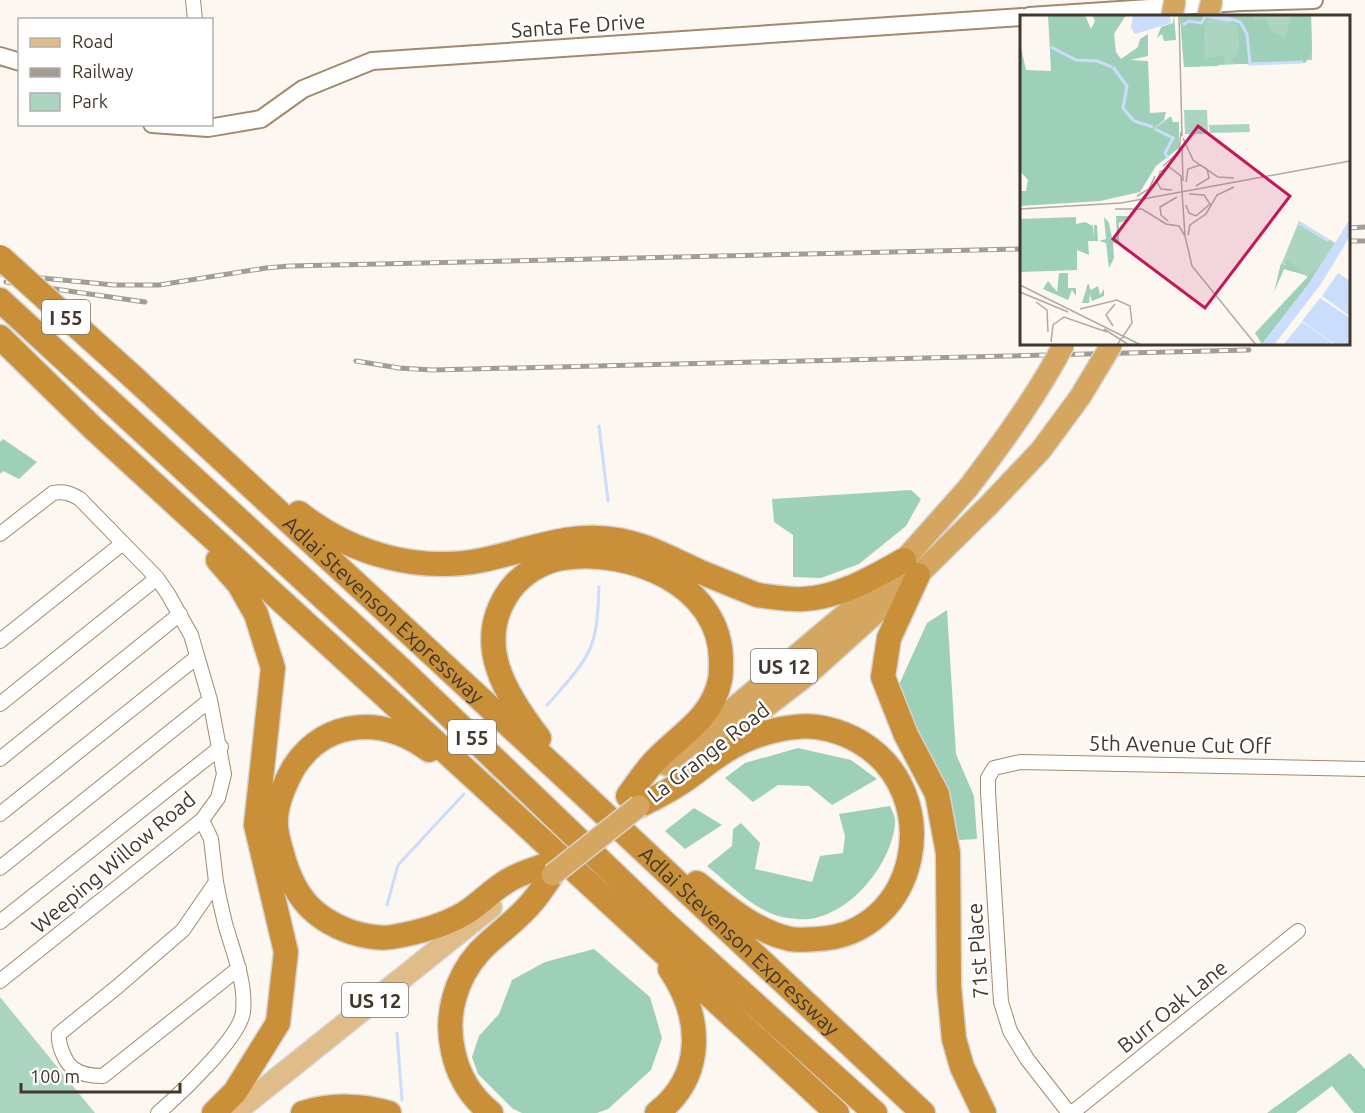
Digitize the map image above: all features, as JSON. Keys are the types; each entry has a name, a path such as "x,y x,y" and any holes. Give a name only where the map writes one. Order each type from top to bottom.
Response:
{"highway":[{"path":"1172,15 1175,0"},
{"path":"1208,15 1212,0"},
{"name":"Adlai Stevenson Expressway","path":"0,256 156,397 923,1113"},
{"name":"Adlai Stevenson Expressway","path":"0,300 403,671 664,922 875,1113"},
{"path":"0,337 93,428 837,1113"},
{"name":"La Grange Road","path":"911,567 998,449 1063,345"},
{"name":"La Grange Road","path":"666,774 806,676 911,567 989,506 1041,450 1080,396 1111,345"},
{"path":"156,397 318,527 352,546 382,556 419,564 444,565 481,560 564,540 597,538 629,541 757,595 803,599 824,597 911,567"},
{"path":"93,428 109,453 215,556 239,584 256,614 273,668 256,825 286,952 278,1023 235,1092 214,1113"},
{"path":"579,790 522,716 507,691 494,652 494,624 506,596 523,576 549,562 562,558 609,558 638,564 671,579 685,589 711,620 721,651 720,680 711,704 689,732 666,774 633,801"},
{"path":"911,567 889,638 883,677 906,735 937,794 948,853 950,987 954,1039 962,1067 984,1113"},
{"path":"518,817 414,739 398,732 366,726 337,732 321,741 302,757 284,787 276,819 279,845 286,869 298,892 324,921 363,936 389,938 428,929 521,891 547,870"},
{"path":"633,801 666,774 774,730 798,726 815,727 848,735 872,749 891,768 904,791 911,817 910,862 902,882 887,904 869,921 847,934 825,939 792,940 765,931 729,908 679,869 654,853 637,846"},
{"name":"La Grange Road","path":"547,870 633,801"},
{"path":"491,1113 465,1084 456,1063 450,1029 454,997 467,968 521,891 547,870"},
{"path":"623,916 652,947 678,981 689,1005 693,1024 694,1042 689,1071 671,1100 657,1113"},
{"path":"303,1113 333,1107 376,1109 389,1113"}],"main road":[{"name":"US 12","path":"234,1113 521,891"},
{"name":"US 12","path":"256,1113 521,891"}],"street":[{"path":"194,0 195,18"},
{"path":"1044,15 1240,2 1314,0"},
{"name":"Santa Fe Drive","path":"189,126 207,127 261,119 303,89 372,62 1020,17"},
{"path":"0,56 18,61"},
{"name":"Weeping Willow Road","path":"0,534 47,497 62,491 80,499 157,578 191,635 210,700 224,774 222,787 212,809 202,820 0,981"},
{"path":"0,641 123,543"},
{"path":"0,704 157,578"},
{"path":"0,759 180,614"},
{"path":"0,814 197,657"},
{"path":"0,868 210,700"},
{"path":"0,922 220,747"},
{"name":"5th Avenue Cut Off","path":"994,768 1020,762 1365,769"},
{"name":"71st Place","path":"994,768 988,778 988,792 1001,1002 1010,1030 1027,1059 1071,1113"},
{"path":"158,1113 196,1078 235,1032 243,1015 239,968 226,927 216,882 211,839 202,820"},
{"path":"216,882 183,930 64,1029 59,1034 59,1047 72,1069 90,1076 103,1076 239,968"},
{"name":"Burr Oak Lane","path":"1071,1113 1298,931"}],"green space":[{"path":"3,439 37,462 19,479 3,471 0,474 0,442"},
{"path":"911,490 921,499 906,526 859,564 821,578 793,577 793,535 774,522 772,499"},
{"path":"947,610 956,754 974,796 977,839 959,840 950,797 897,689 927,623"},
{"path":"798,748 851,760 877,779 832,805 809,786 778,785 753,802 725,778 745,763"},
{"path":"890,806 895,821 892,840 875,874 848,902 832,912 815,918 797,919 770,913 745,898 707,866 732,846 733,829 741,823 760,843 755,869 812,882 820,856 843,853 845,836 839,814"},
{"path":"694,808 722,825 685,849 665,831"},
{"path":"594,949 650,997 662,1038 651,1070 608,1109 597,1113 522,1113 513,1109 478,1074 472,1057 479,1036 499,1014 512,980 545,962"},
{"path":"0,997 95,1113 0,1113"},
{"path":"1350,1053 1365,1069 1365,1113 1354,1113 1332,1086 1296,1113 1267,1113"}],"waterway":[{"path":"599,426 608,501"},
{"path":"547,705 574,674 588,653 596,629 599,587"},
{"path":"387,905 398,865 464,794"},
{"path":"397,1033 402,1100"}],"railway":[{"path":"1350,228 1365,227"},
{"path":"1350,241 1365,241"},
{"path":"0,274 114,285 159,285 290,266 1020,249"},
{"path":"6,282 145,302"},
{"path":"356,361 399,368 432,370 1249,350"}]}
